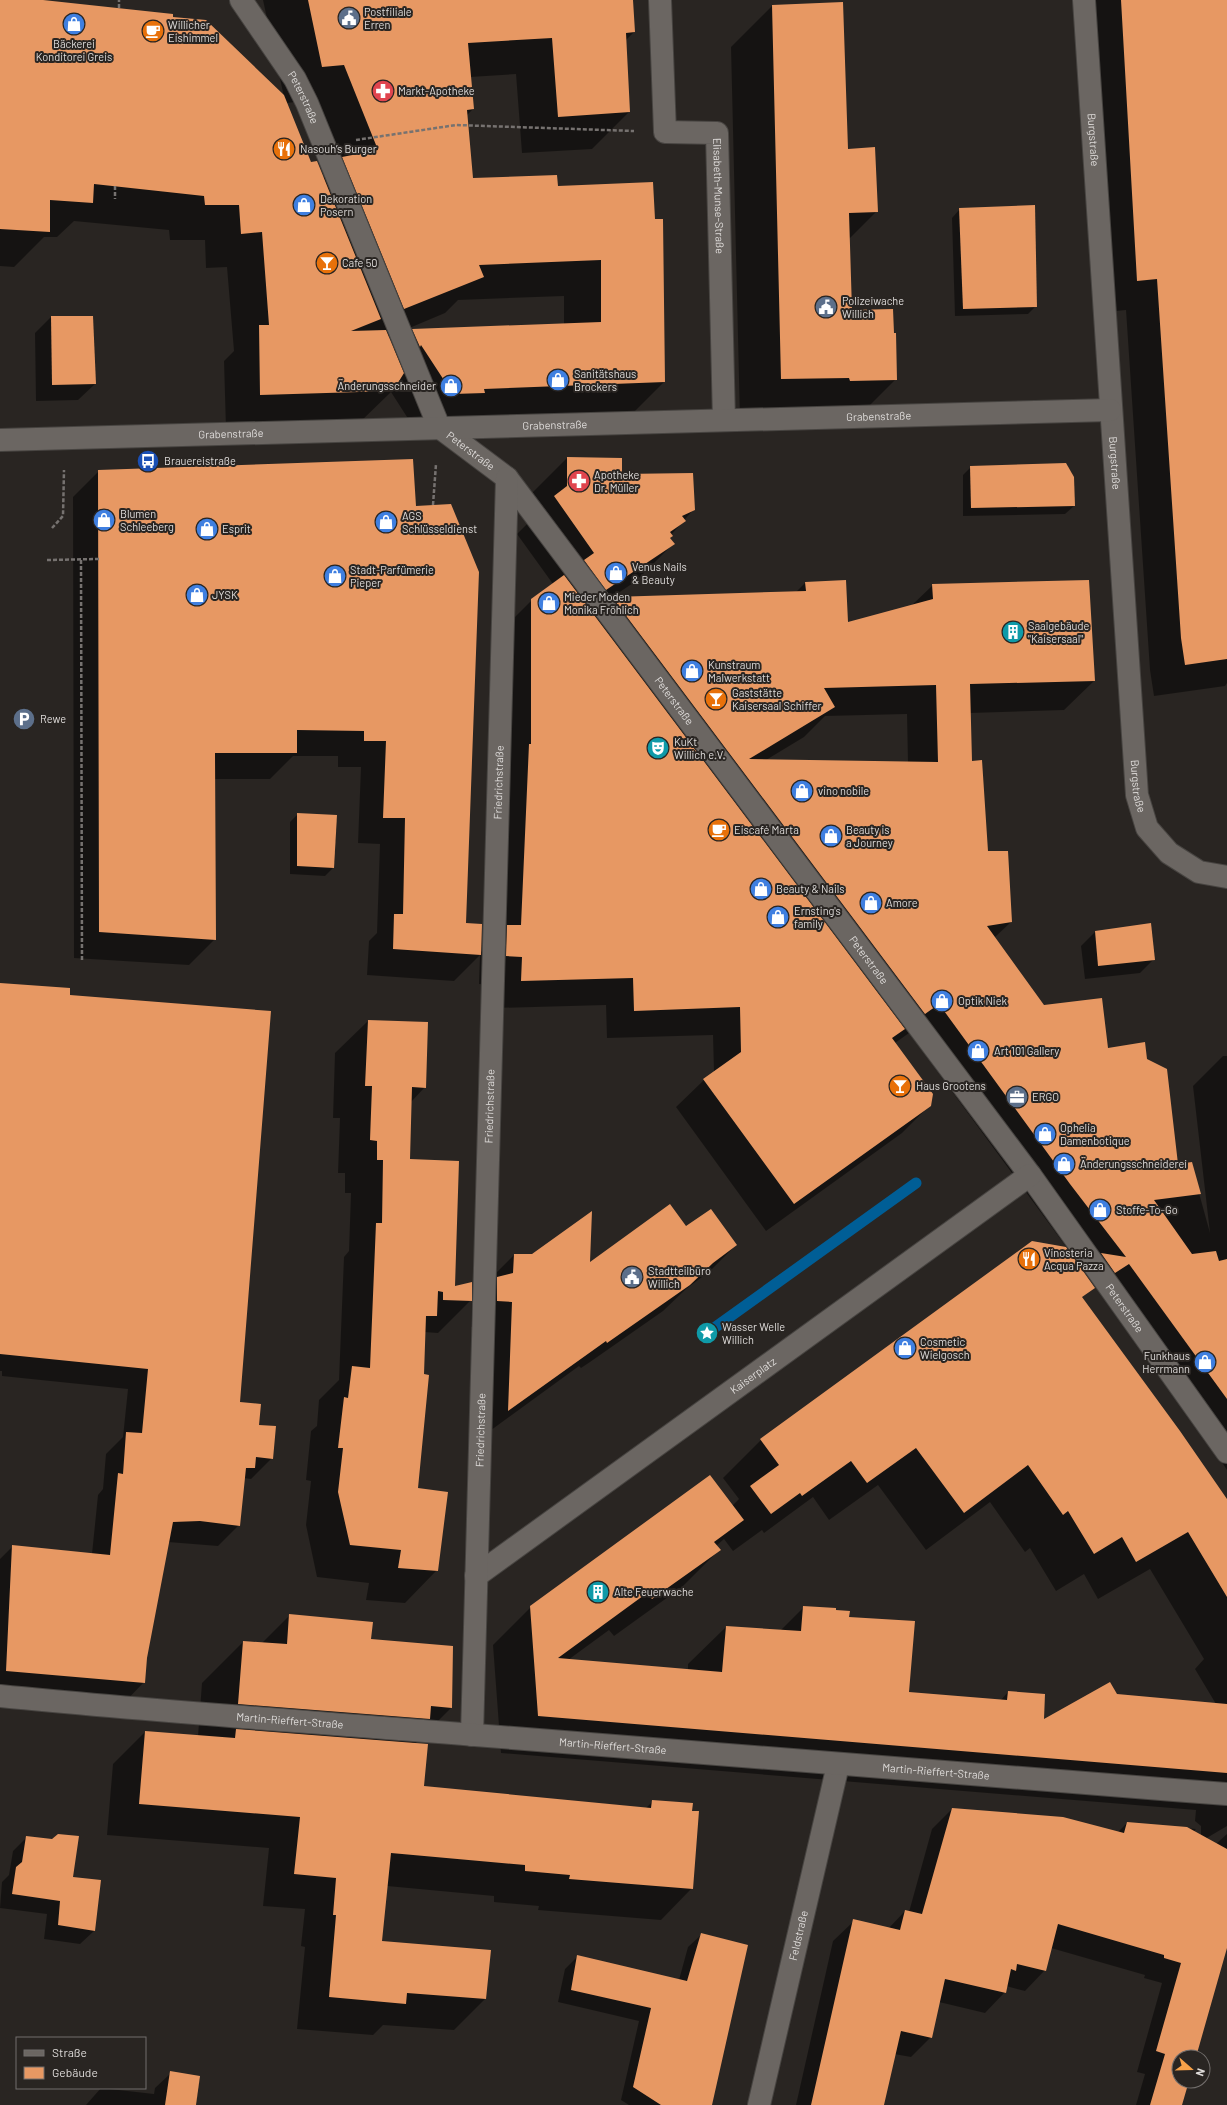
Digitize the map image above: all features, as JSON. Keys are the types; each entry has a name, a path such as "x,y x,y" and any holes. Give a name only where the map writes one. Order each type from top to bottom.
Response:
{"street":[{"name":"Peterstraße","path":"241,0 295,79 307,103 322,146 439,427 507,478 1030,1175 1227,1452"},
{"path":"660,0 665,132"},
{"name":"Burgstraße","path":"1084,0 1110,410 1137,795 1147,828 1169,853 1198,872 1227,877"},
{"name":"Elisabeth-Munse-Straße","path":"665,132 717,133 724,420"},
{"name":"Grabenstraße","path":"0,440 1110,410"},
{"name":"Friedrichstraße","path":"472,1734 507,478"},
{"name":"Kaiserplatz","path":"476,1576 1030,1175"},
{"name":"Martin-Rieffert-Straße","path":"0,1696 159,1712 472,1734 838,1765 1227,1794"},
{"name":"Feldstraße","path":"759,2105 838,1765"}],"path":[{"path":"119,0 119,8"},
{"path":"322,146 456,125 665,132"},
{"path":"114,186 115,199"},
{"path":"52,528 63,516 64,438"},
{"path":"47,560 99,559"},
{"path":"81,560 82,962"}],"building":[{"path":"0,0 43,0 173,14 173,17 206,20 284,95 311,162 317,161 381,319 351,331 386,330 404,373 393,391 260,395 259,325 269,325 262,232 241,234 239,205 205,205 204,196 94,184 93,203 50,200 50,232 0,229"},
{"path":"308,0 633,0 635,32 626,33 630,112 558,117 552,38 468,43 474,109 467,110 473,178 557,175 558,186 653,182 655,219 663,219 665,382 484,389 485,393 453,394 421,345 420,347 412,329 601,322 601,260 479,265 484,277 404,309 342,157 378,150 344,65 322,67"},
{"path":"1121,0 1227,0 1227,659 1185,665 1181,638 1157,279 1137,281"},
{"path":"843,2 848,149 875,147 878,212 849,213 852,310 893,309 894,333 896,333 897,380 850,381 849,378 781,379 772,5"},
{"path":"1035,205 1037,307 963,309 959,208"},
{"path":"51,316 93,316 96,384 52,385"},
{"path":"567,457 622,458 622,474 693,473 695,510 682,516 686,521 670,532 673,536 670,538 675,544 606,590 584,560 594,553 554,496 567,486"},
{"path":"413,459 416,506 451,504 479,572 466,923 482,924 481,955 393,949 394,914 403,914 405,818 383,818 386,741 364,741 364,731 297,730 297,753 215,753 216,940 99,932 98,470"},
{"path":"1066,463 1074,477 1075,506 971,508 970,466"},
{"path":"564,575 905,1029 892,1038 933,1094 931,1106 794,1204 703,1079 741,1052 740,1007 634,1011 633,978 521,981 522,957 506,956 507,925 521,925 529,744 531,744 531,599"},
{"path":"846,580 848,622 933,599 932,584 1089,580 1095,681 970,684 972,761 982,760 988,851 1008,851 1012,922 987,926 1044,1005 1102,998 1108,1048 1145,1042 1147,1059 1167,1069 1178,1164 1192,1162 1201,1194 1154,1200 1192,1254 1216,1251 1219,1261 1227,1259 1227,1399 1129,1264 1115,1273 1101,1253 1126,1257 1070,1184 939,1004 925,1014 612,597 806,591 805,582","holes":["936,685 938,762 749,759 835,707 824,688"]},
{"path":"297,813 337,815 334,868 297,866"},
{"path":"1151,923 1155,960 1098,966 1095,931"},
{"path":"0,983 70,988 70,995 271,1011 240,1402 261,1404 259,1425 276,1426 273,1459 256,1457 255,1468 246,1468 240,1526 200,1521 173,1522 147,1658 145,1683 6,1671 12,1545 110,1555 118,1473 123,1474 126,1432 142,1433 148,1369 0,1354"},
{"path":"368,1020 428,1022 426,1088 412,1087 410,1159 459,1161 455,1286 472,1282 472,1301 443,1300 443,1292 438,1291 437,1316 426,1316 424,1374 429,1375 418,1488 448,1492 438,1571 398,1568 401,1550 350,1545 338,1492 343,1448 338,1448 344,1397 348,1398 352,1366 370,1368 376,1223 382,1223 383,1160 377,1160 377,1141 370,1140 372,1086 365,1086"},
{"path":"670,1204 686,1226 711,1209 737,1245 713,1263 690,1285 607,1343 606,1341 508,1411 512,1302 497,1301 497,1277 513,1273 514,1254 532,1254 592,1211 590,1262"},
{"path":"1032,1241 1066,1247 1095,1288 1082,1297 1180,1431 1227,1499 1227,1597 1188,1532 1136,1562 1122,1537 1094,1554 1068,1511 1063,1515 1028,1465 964,1513 916,1448 867,1483 851,1461 802,1496 800,1493 771,1514 750,1486 779,1465 760,1439"},
{"path":"710,1475 744,1520 714,1542 721,1550 652,1599 647,1593 558,1658 722,1672 726,1626 801,1631 803,1606 836,1608 836,1610 850,1611 849,1617 915,1621 909,1692 1007,1700 1008,1691 1045,1694 1044,1719 1110,1682 1117,1694 1227,1704 1227,1773 538,1716 530,1606"},
{"path":"289,1614 373,1622 371,1639 453,1646 452,1708 431,1706 430,1719 238,1704 243,1641 287,1644"},
{"path":"236,1729 428,1744 424,1786 651,1808 652,1800 693,1803 692,1811 699,1811 693,1889 569,1879 570,1875 525,1871 525,1865 391,1853 382,1941 491,1950 486,1999 407,1993 406,2004 329,1997 336,1915 333,1915 336,1878 294,1874 300,1817 139,1804 145,1731 235,1738"},
{"path":"952,1808 1063,1817 1124,1833 1127,1822 1187,1827 1227,1849 1227,1948 1198,2049 1171,2049 1171,2089 1187,2089 1182,2105 1150,2105 1165,2054 1156,2051 1181,1963 1164,1958 1164,1955 1058,1924 1046,1971 1017,1964 1016,1971 1011,1969 1006,1993 945,1979 932,2038 901,2031 884,2105 811,2105 853,1919 900,1930 905,1910 922,1914"},
{"path":"58,1834 79,1836 73,1877 101,1880 95,1931 58,1925 60,1901 12,1894 16,1867 22,1862 26,1836 52,1839"},
{"path":"701,1933 748,1945 712,2105 661,2105 633,2087 651,2008 571,1990 577,1955 687,1981"},
{"path":"170,2071 200,2076 196,2105 165,2105"}],"waterway":[{"path":"710,1331 916,1183"}],"place":[{"name":"Postfiliale Erren","path":"349,18"},
{"name":"Bäckerei Konditorei Greis","path":"74,24"},
{"name":"Willicher Eishimmel","path":"153,31"},
{"name":"Markt-Apotheke","path":"383,91"},
{"name":"Nasouh’s Burger","path":"284,149"},
{"name":"Dekoration Posern","path":"304,205"},
{"name":"Cafe 50","path":"327,263"},
{"name":"Polizeiwache Willich","path":"826,307"},
{"name":"Sanitätshaus Brockers","path":"558,380"},
{"name":"Änderungsschneider","path":"451,386"},
{"name":"Brauereistraße","path":"148,461"},
{"name":"Apotheke Dr. Müller","path":"579,481"},
{"name":"Blumen Schleeberg","path":"104,520"},
{"name":"AGS Schlüsseldienst","path":"386,522"},
{"name":"Esprit","path":"207,529"},
{"name":"Venus Nails & Beauty","path":"616,573"},
{"name":"Stadt-Parfümerie Pieper","path":"335,576"},
{"name":"JYSK","path":"197,595"},
{"name":"Mieder Moden Monika Fröhlich","path":"549,603"},
{"name":"Saalgebäude \"Kaisersaal\"","path":"1013,632"},
{"name":"Kunstraum Malwerkstatt","path":"692,671"},
{"name":"Gaststätte Kaisersaal Schiffer","path":"716,699"},
{"name":"Rewe","path":"24,719"},
{"name":"KuKt Willich e.V.","path":"658,748"},
{"name":"vino nobile","path":"802,791"},
{"name":"Eiscafé Marta","path":"719,830"},
{"name":"Beauty is a Journey","path":"831,836"},
{"name":"Beauty & Nails","path":"761,889"},
{"name":"Amore","path":"871,903"},
{"name":"Ernsting's family","path":"778,917"},
{"name":"Optik Niek","path":"942,1001"},
{"name":"Art 101 Gallery","path":"978,1051"},
{"name":"Haus Grootens","path":"900,1086"},
{"name":"ERGO","path":"1017,1097"},
{"name":"Ophelia Damenbotique","path":"1045,1134"},
{"name":"Änderungsschneiderei","path":"1064,1164"},
{"name":"Stoffe-To-Go","path":"1100,1210"},
{"name":"Vinosteria Acqua Pazza","path":"1029,1259"},
{"name":"Stadtteilbüro Willich","path":"632,1277"},
{"name":"Wasser Welle Willich","path":"707,1333"},
{"name":"Cosmetic Wielgosch","path":"905,1348"},
{"name":"Funkhaus Herrmann","path":"1205,1362"},
{"name":"Alte Feuerwache","path":"598,1592"}]}
